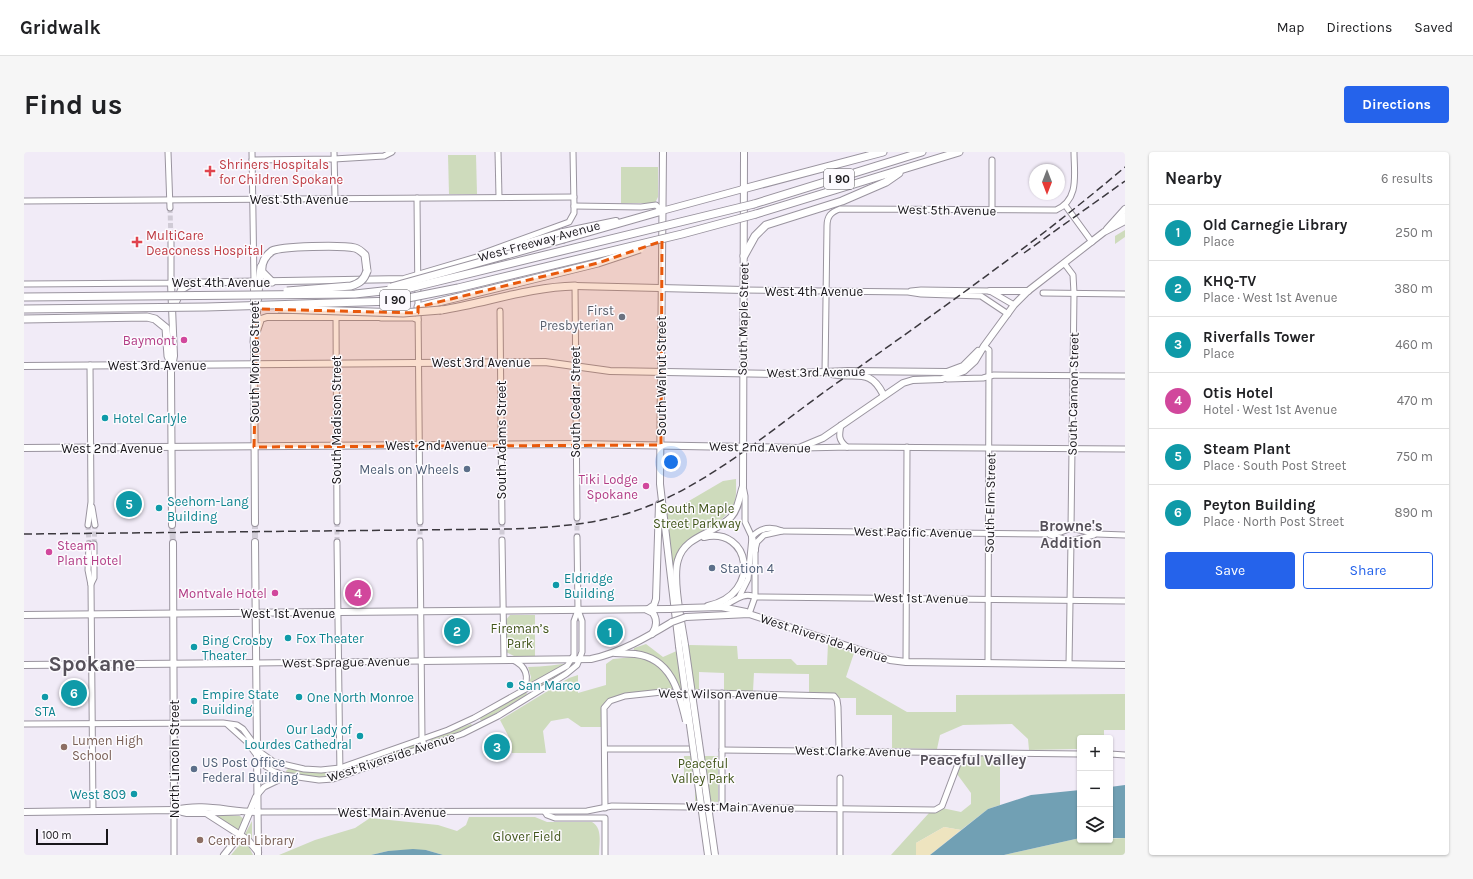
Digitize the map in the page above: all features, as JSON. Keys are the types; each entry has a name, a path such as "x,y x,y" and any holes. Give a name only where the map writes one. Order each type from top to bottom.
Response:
{"highway":[{"path":"743,189 883,152"},
{"name":"I 90","path":"24,297 355,294 392,291 426,285 754,204 922,152"},
{"name":"I 90","path":"24,309 206,307 354,303 398,300 458,288 682,234 756,214 959,152"},
{"path":"744,256 755,236 766,225 842,201 886,182 904,169"},
{"path":"355,294 421,280 662,211"},
{"path":"418,307 598,263 682,234"},
{"path":"226,296 351,286 365,278 367,271 365,255 356,248 347,247 278,249 266,256 256,282 254,342"},
{"path":"262,264 262,272 272,282"},
{"path":"206,307 403,313 467,306 532,290 575,286"},
{"path":"24,319 147,317 155,319 166,328 168,356 172,365"}],"main road":[{"name":"South Walnut Street","path":"663,152 660,484 682,646"},
{"name":"South Maple Street","path":"682,646 676,564 684,547 696,538 721,525 731,517 738,505 743,486 744,152"},
{"path":"662,211 743,189"},
{"path":"799,448 813,444 883,394 902,383 913,380 942,379 964,371 975,362 984,346 1014,306 1028,291 1104,232 1125,209"},
{"name":"West Freeway Avenue","path":"418,275 563,232 662,211"},
{"path":"1104,232 1125,221"},
{"name":"West 4th Avenue","path":"171,283 400,280 418,275"},
{"path":"171,283 174,356 172,365 172,525"},
{"path":"173,311 180,292 186,286 193,283"},
{"name":"West 4th Avenue","path":"575,286 744,290"},
{"path":"990,291 1028,291"},
{"path":"254,342 259,324 265,317 378,318 418,307"},
{"name":"South Monroe Street","path":"254,342 255,523"},
{"name":"West 3rd Avenue","path":"24,366 545,362 601,371 743,373 825,373 848,371 947,372 963,366 984,346"},
{"path":"825,373 872,378 877,382 883,394"},
{"name":"West 2nd Avenue","path":"24,448 575,444 799,448"},
{"path":"652,634 655,629 656,619 653,612 648,610 654,605 656,599 660,484"},
{"path":"696,538 712,535 722,536 740,550 744,561 742,581 736,592 724,601 708,606"},
{"name":"South Maple Street","path":"752,537 754,550"},
{"path":"255,542 258,854"},
{"name":"North Lincoln Street","path":"173,543 174,810"},
{"name":"West 1st Avenue","path":"24,614 648,610 708,606 739,610 749,614"},
{"name":"West Riverside Avenue","path":"572,659 591,659 611,653 652,634 672,622 686,617 749,614 890,660 906,662 1125,665"},
{"path":"682,646 708,855"},
{"path":"682,646 715,855"},
{"path":"611,653 635,654 651,658 660,663 669,673 676,686 684,713 699,790"},
{"name":"West Sprague Avenue","path":"422,662 572,659"},
{"name":"West Sprague Avenue","path":"24,665 256,663"},
{"path":"224,855 240,835 258,794"},
{"name":"West Main Avenue","path":"24,812 174,810 187,807 211,807 239,812 258,812"},
{"name":"West Main Avenue","path":"174,810 187,813 206,813"},
{"path":"206,813 253,844 258,854"}],"street":[{"path":"168,152 170,208"},
{"name":"South Monroe Street","path":"252,152 256,282"},
{"path":"334,152 335,198"},
{"path":"252,160 334,159 384,156 392,152"},
{"path":"498,152 499,197"},
{"path":"469,260 494,248 566,224 572,217 574,206 573,152"},
{"path":"1074,152 1073,193 1065,205 1092,242"},
{"path":"992,160 992,210"},
{"name":"West 5th Avenue","path":"24,201 574,197"},
{"path":"417,198 420,522"},
{"path":"574,206 641,207 656,205 662,211"},
{"name":"West 5th Avenue","path":"826,291 827,226 830,215 833,211 1049,211 1065,205"},
{"path":"1104,232 1125,216"},
{"path":"171,241 171,283"},
{"name":"South Cannon Street","path":"1064,264 1073,275 1074,293 1071,529"},
{"name":"West 4th Avenue","path":"24,284 171,283"},
{"name":"South Cedar Street","path":"575,286 575,444 577,518"},
{"name":"West 4th Avenue","path":"744,290 908,292 921,294 981,296 1008,314"},
{"name":"West 4th Avenue","path":"908,292 920,290 990,291"},
{"path":"825,373 826,291"},
{"path":"990,291 1014,306"},
{"path":"1043,293 1125,294"},
{"name":"South Adams Street","path":"500,311 502,522"},
{"name":"South Madison Street","path":"336,317 337,522"},
{"path":"378,318 411,318 418,320"},
{"name":"South Elm Street","path":"984,346 989,350 990,376 988,663"},
{"path":"88,525 91,502 90,365"},
{"path":"942,379 983,378 990,376 1125,376"},
{"path":"841,425 839,436 840,440 847,447"},
{"path":"906,662 907,447"},
{"name":"West 2nd Avenue","path":"799,448 907,447 1125,449"},
{"name":"South Maple Street","path":"738,598 748,579 752,537 744,521 745,496 743,486"},
{"path":"91,502 95,525"},
{"name":"West Pacific Avenue","path":"752,537 762,529 776,528 782,531"},
{"path":"1069,664 1071,540 1065,534 1071,529 1078,534 1071,540"},
{"name":"West Pacific Avenue","path":"754,550 762,537 782,531 1045,534 1071,529 1097,534 1125,535"},
{"name":"West Pacific Avenue","path":"1045,534 1071,540 1097,534"},
{"path":"577,537 578,610 582,621 583,648 581,659"},
{"path":"502,540 504,660"},
{"path":"420,541 422,739 425,747"},
{"path":"337,542 340,776"},
{"path":"92,544 88,570 91,585 92,811"},
{"name":"South Maple Street","path":"749,614 755,597 754,550"},
{"name":"West 1st Avenue","path":"721,607 738,598 748,595 755,597 1125,600"},
{"path":"572,659 574,621 578,610"},
{"name":"West Riverside Avenue","path":"24,724 174,723 237,725 243,729 258,748 271,760 292,767 321,770 340,768 448,730 474,718 568,666 572,659"},
{"name":"West Riverside Avenue","path":"227,724 247,742 258,757 273,771 290,776 326,780 462,734 574,669 581,659"},
{"path":"512,660 522,666 526,674 526,683 522,691 526,698"},
{"name":"West Sprague Avenue","path":"256,663 422,662"},
{"name":"West Wilson Avenue","path":"605,749 604,708 610,701 625,696 662,692 830,696 836,698 839,716 839,751"},
{"path":"722,693 722,807"},
{"path":"474,718 479,725"},
{"path":"605,808 605,749 689,749"},
{"name":"West Clarke Avenue","path":"722,750 1077,754"},
{"name":"West Main Avenue","path":"258,812 545,812 587,811 612,806 935,810 942,806 959,762 959,753"},
{"path":"1113,754 1125,755"},
{"path":"290,776 283,771 292,767"},
{"path":"258,794 264,787 282,778 290,776"},
{"path":"840,778 840,855"},
{"name":"North Lincoln Street","path":"174,810 174,855"},
{"name":"West Main Avenue","path":"206,813 239,812"},
{"name":"West Main Avenue","path":"545,812 547,816 555,818 605,818 605,855"}],"highlighted area":[{"path":"662,241 661,445 254,447 257,309 418,313 418,307 598,263"}],"green space":[{"path":"448,155 476,155 477,194 449,194"},
{"path":"621,167 658,167 658,197 655,203 621,203"},
{"path":"1125,230 1125,237 1115,244 1115,236"},
{"name":"South Maple Street Parkway","path":"736,479 736,497 732,509 717,523 688,541 677,555 673,566 671,566 665,515 723,481"},
{"name":"Fireman’s Park","path":"510,615 535,615 535,656 516,657 506,652 505,621"},
{"path":"646,644 663,657 690,645 737,646 738,659 791,659 797,665 827,665 828,644 854,653 846,677 907,712 956,712 956,695 1125,694 1125,730 1104,730 1104,735 1077,735 1077,750 1029,750 1028,739 1012,724 963,725 940,735 937,749 892,748 892,715 856,715 856,698 839,698 835,694 809,694 809,674 754,673 753,691 724,691 724,673 699,672 699,691 625,694 603,707 602,727 581,727 568,718 551,721 543,731 546,753 512,753 512,743 500,720 569,678 578,675 578,693 606,685 606,664 613,659 633,657 634,648"},
{"path":"574,663 570,669 536,690 529,683 531,677 528,667"},
{"path":"524,692 527,693 526,695 483,721 480,720 481,717"},
{"path":"471,724 473,726 433,742 430,740 432,738"},
{"path":"416,744 416,748 355,769 353,767"},
{"path":"1000,755 1000,805 988,809 961,830 944,827 916,843 916,855 891,855 929,813 942,808 961,812 971,804 971,793 957,774 965,756"},
{"name":"Peaceful Valley Park","path":"684,756 718,756 718,802 695,801 695,783 684,782"},
{"path":"288,769 330,774 328,777 310,777 287,773 286,771"},
{"path":"217,815 240,816 244,819 240,829 236,829"},
{"name":"Glover Field","path":"469,817 535,817 547,822 592,822 598,828 599,832 599,855 443,855 426,850 388,851 371,855 279,855 315,840 355,828 370,818 438,825 457,831 466,825"},
{"path":"252,821 252,840 245,834"},
{"path":"1125,838 1125,855 1004,855 1077,839 1077,843 1113,843 1113,839"},
{"path":"241,843 248,845 253,855 231,855"}],"sand":[{"path":"944,827 961,830 930,855 916,855 916,843"}],"water":[{"path":"1125,785 1125,838 1113,838 1113,787"},
{"path":"1077,790 1077,839 1004,855 930,855 988,809 1031,795"},
{"path":"413,849 426,850 443,855 371,855 388,851"}],"tunnel":[{"path":"170,208 171,241"},
{"path":"577,518 577,537"},
{"path":"337,522 337,542"},
{"path":"420,522 420,541"},
{"path":"502,522 502,540"},
{"path":"255,523 255,542"},
{"path":"88,525 89,544"},
{"path":"94,544 95,525"},
{"path":"172,525 173,543"}],"railway":[{"path":"24,534 511,529 565,526 599,520 634,511 651,505 697,482 742,453 1016,254 1125,167"},
{"path":"1024,253 1125,181"}],"place":[{"name":"Shriners Hospitals for Children Spokane","path":"210,171"},
{"name":"MultiCare Deaconess Hospital","path":"137,242"},
{"name":"First Presbyterian","path":"622,317"},
{"name":"Baymont","path":"184,340"},
{"name":"Hotel Carlyle","path":"105,418"},
{"name":"Meals on Wheels","path":"467,469"},
{"name":"Tiki Lodge Spokane","path":"646,486"},
{"name":"Steam Plant","path":"129,504"},
{"name":"Seehorn-Lang Building","path":"159,508"},
{"name":"Steam Plant Hotel","path":"49,552"},
{"name":"Station 4","path":"712,568"},
{"name":"Eldridge Building","path":"556,585"},
{"name":"Montvale Hotel","path":"275,593"},
{"name":"Otis Hotel","path":"358,593"},
{"name":"KHQ-TV","path":"457,631"},
{"name":"Old Carnegie Library","path":"610,632"},
{"name":"Fox Theater","path":"288,638"},
{"name":"Bing Crosby Theater","path":"194,647"},
{"name":"San Marco","path":"510,685"},
{"name":"Peyton Building","path":"74,693"},
{"name":"STA","path":"45,697"},
{"name":"One North Monroe","path":"299,697"},
{"name":"Empire State Building","path":"194,701"},
{"name":"Our Lady of Lourdes Cathedral","path":"360,736"},
{"name":"Lumen High School","path":"64,747"},
{"name":"Riverfalls Tower","path":"497,747"},
{"name":"US Post Office Federal Building","path":"194,769"},
{"name":"West 809","path":"134,794"},
{"name":"Central Library","path":"200,840"}],"district":[{"name":"Browne's Addition","path":"1071,534"},
{"name":"Spokane","path":"92,664"},
{"name":"Peaceful Valley","path":"973,760"}]}
